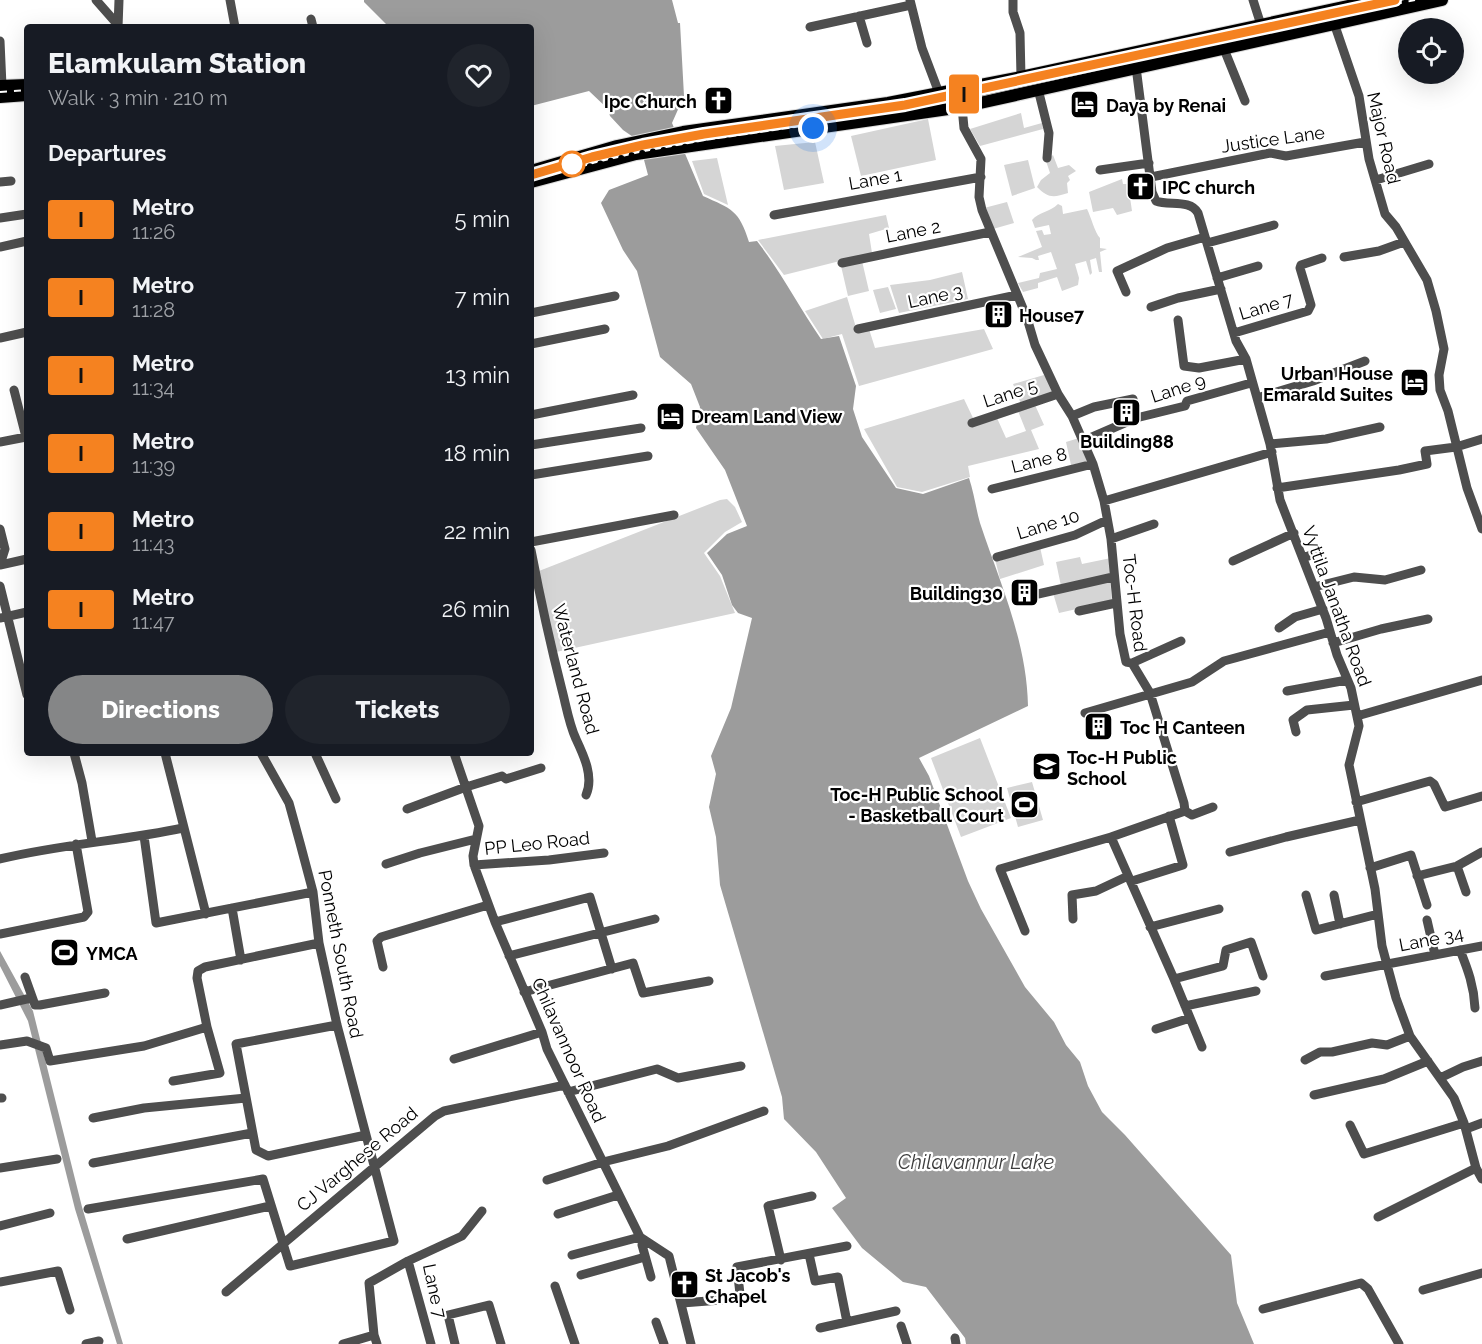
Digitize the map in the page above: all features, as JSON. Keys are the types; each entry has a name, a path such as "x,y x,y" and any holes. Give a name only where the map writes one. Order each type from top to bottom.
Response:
{"main road":[{"path":"534,170 639,141 683,132 880,105 1021,77 1376,0"},
{"path":"534,181 636,154 962,107 1442,0"},
{"path":"0,90 24,86"},
{"path":"0,90 24,94"},
{"path":"880,105 882,118"}],"street":[{"path":"96,0 116,24"},
{"path":"118,24 119,0"},
{"path":"1013,0 1013,12 1020,33 1021,77"},
{"path":"1253,0 1261,25"},
{"path":"232,1 235,24"},
{"path":"810,27 910,2 922,48 939,93"},
{"path":"859,16 867,43"},
{"name":"Major Road","path":"1334,23 1359,96 1365,142 1385,214 1427,280 1444,349 1439,375 1440,390 1448,411 1467,488 1482,529"},
{"path":"0,41 0,90"},
{"path":"1224,49 1245,101"},
{"name":"Vyttila Janatha Road","path":"1136,67 1152,192 1156,201 1161,203 1190,205 1196,208 1234,333 1246,359 1271,448 1280,500 1323,609 1354,705 1359,726 1349,765 1387,964 1410,1036 1454,1098 1465,1126 1476,1168 1482,1179"},
{"path":"1038,90 1049,133 1047,158"},
{"name":"Toc-H Road","path":"962,107 964,128 981,159 979,196 990,232 1000,250 1035,345 1058,394 1072,416 1093,464 1104,501 1111,539 1116,603 1126,663 1132,663 1150,693 1185,811"},
{"name":"Justice Lane","path":"1151,177 1270,153 1286,156 1365,142"},
{"path":"1100,170 1149,163"},
{"path":"1376,180 1429,164"},
{"name":"Lane 1","path":"774,215 981,177"},
{"path":"0,182 11,181"},
{"path":"0,219 24,215"},
{"path":"1126,292 1117,272 1167,248 1274,225"},
{"name":"Lane 2","path":"842,263 990,232"},
{"path":"0,247 24,242"},
{"path":"1344,257 1379,251 1404,242"},
{"name":"Lane 7","path":"1234,333 1308,311 1311,304 1300,268 1301,265 1323,258"},
{"path":"1217,278 1258,266"},
{"path":"1151,307 1178,298 1221,289"},
{"name":"Lane 3","path":"858,329 1017,295"},
{"path":"534,312 615,296"},
{"path":"1178,320 1184,366 1199,368 1246,359"},
{"path":"534,343 605,329"},
{"path":"0,338 24,333"},
{"path":"1257,398 1313,381 1365,361"},
{"name":"Lane 9","path":"1083,441 1136,418 1185,406 1187,401 1251,383"},
{"path":"14,390 24,418"},
{"name":"Lane 5","path":"972,423 1058,394"},
{"path":"534,414 633,396"},
{"path":"1072,416 1094,407 1133,399"},
{"path":"1104,501 1215,469 1271,448 1380,427"},
{"path":"534,445 641,428"},
{"path":"0,442 24,437"},
{"path":"1277,488 1426,464 1425,451 1456,447 1482,439"},
{"path":"534,475 648,456"},
{"name":"Lane 8","path":"993,489 1093,464"},
{"path":"534,541 674,515"},
{"name":"Lane 10","path":"997,557 1075,535 1107,520"},
{"path":"1111,539 1154,524"},
{"path":"0,529 5,549 0,565 24,560"},
{"path":"1233,561 1294,532"},
{"path":"1303,558 1319,552"},
{"name":"Waterland Road","path":"534,565 559,679 575,738 581,747 591,784 586,795"},
{"path":"1314,587 1354,577 1385,580 1422,570"},
{"path":"1038,594 1113,577"},
{"path":"0,586 4,617 24,673"},
{"path":"1079,610 1116,603"},
{"path":"1279,628 1295,617 1323,609"},
{"path":"4,617 24,613"},
{"path":"1333,643 1381,629 1428,619"},
{"path":"1085,713 1192,682 1224,661 1330,632"},
{"path":"1132,663 1181,641"},
{"path":"1287,691 1347,680"},
{"path":"1357,716 1482,680"},
{"path":"1296,732 1293,720 1306,710 1354,705"},
{"path":"75,756 92,841"},
{"path":"166,756 206,914"},
{"name":"Ponneth South Road","path":"263,756 289,803 313,892 319,943 337,1025 394,1241 290,1266 283,1243"},
{"path":"316,756 336,799"},
{"name":"Chilavannoor Road","path":"455,756 479,826 474,865 488,905 542,1032 547,1049 641,1238"},
{"path":"407,809 466,787 502,776 506,779 541,768"},
{"path":"1356,802 1430,781 1434,784 1445,807 1482,796"},
{"path":"1025,931 1000,869 1111,837 1185,811 1192,815 1213,807"},
{"path":"1073,919 1072,895 1096,891 1130,878 1183,864 1169,816"},
{"path":"1230,852 1360,820"},
{"path":"0,859 42,849 144,836 183,828"},
{"path":"144,836 156,923 313,892"},
{"path":"1111,837 1202,1047"},
{"path":"386,864 420,852 476,839"},
{"path":"0,934 84,917 88,912 76,844"},
{"path":"1417,876 1457,866 1482,852"},
{"name":"PP Leo Road","path":"474,865 549,860 604,853"},
{"path":"1370,868 1411,855 1427,905"},
{"path":"1457,866 1466,892"},
{"path":"1306,896 1316,930 1378,914"},
{"path":"1334,896 1340,924"},
{"path":"495,922 590,897 612,969"},
{"path":"383,967 376,941 381,936 488,905"},
{"path":"232,908 241,960"},
{"path":"1150,927 1219,909"},
{"path":"509,956 655,919"},
{"path":"1426,920 1436,955"},
{"path":"1174,979 1223,966 1226,950 1251,942 1263,976"},
{"path":"173,1081 220,1073 196,978 198,971 205,967 319,943"},
{"name":"Lane 34","path":"1325,976 1482,946"},
{"path":"1460,950 1470,975 1475,1008"},
{"path":"524,992 633,963 643,993 709,981"},
{"path":"25,977 34,1005 105,993"},
{"path":"1185,1006 1256,991"},
{"path":"0,1005 31,998"},
{"path":"1156,1029 1190,1018"},
{"path":"337,1025 236,1044 256,1150 268,1156 366,1135"},
{"path":"0,1045 27,1041 46,1048 50,1061 144,1046 207,1027"},
{"path":"454,1059 542,1032"},
{"path":"1305,1060 1320,1052 1332,1052 1372,1043 1387,1045 1410,1036"},
{"path":"1314,1095 1384,1079 1428,1061"},
{"path":"1440,1078 1482,1061"},
{"name":"CJ Varghese Road","path":"226,1292 435,1116 444,1112 657,1069 678,1078 741,1066"},
{"path":"93,1118 144,1108 246,1098"},
{"path":"547,1180 603,1162 668,1146 764,1111"},
{"path":"1350,1125 1364,1154 1465,1126 1482,1124"},
{"path":"93,1163 252,1133"},
{"path":"0,1168 57,1159"},
{"path":"1378,1217 1476,1168"},
{"path":"88,1209 262,1179 283,1243"},
{"path":"558,1214 618,1195"},
{"path":"781,1260 768,1206 813,1196"},
{"path":"127,1239 270,1206"},
{"name":"Lane 7","path":"431,1344 408,1262 462,1236 482,1211"},
{"path":"0,1226 50,1213"},
{"path":"641,1238 651,1277"},
{"path":"572,1255 641,1238 669,1256 690,1344"},
{"path":"682,1303 721,1300 740,1294 737,1267 847,1246"},
{"path":"809,1254 815,1281 838,1277 847,1322"},
{"path":"581,1275 645,1257"},
{"path":"376,1340 369,1282 408,1262"},
{"path":"0,1282 58,1271 70,1310"},
{"path":"1423,1290 1482,1273"},
{"path":"1263,1309 1361,1283 1368,1289 1399,1344"},
{"path":"555,1286 575,1344"},
{"path":"454,1344 448,1315 489,1305 501,1344"},
{"path":"820,1328 896,1311"},
{"path":"371,1322 376,1340"},
{"path":"656,1322 664,1344"},
{"path":"901,1326 907,1344"},
{"path":"343,1344 376,1340"},
{"path":"86,1344 99,1341"}],"shaded area":[{"path":"1021,113 1024,128 1042,123 1043,129 980,146 970,129"},
{"path":"928,119 936,160 861,176 851,136"},
{"path":"815,142 824,183 784,190 775,146"},
{"path":"1053,155 1058,168 1069,165 1076,171 1068,176 1070,180 1067,183 1068,193 1054,196 1044,193 1037,187 1041,180 1050,173 1046,161"},
{"path":"717,158 728,205 704,194 692,161"},
{"path":"1028,160 1035,188 1012,196 1004,165"},
{"path":"1122,179 1123,184 1128,184 1132,211 1117,215 1113,208 1093,212 1089,192"},
{"path":"1007,202 1014,223 993,229 984,208"},
{"path":"1058,204 1062,206 1063,214 1087,209 1100,238 1100,248 1107,249 1100,252 1102,272 1099,272 1096,258 1090,260 1092,273 1090,275 1086,261 1075,264 1079,278 1078,285 1062,291 1057,277 1038,283 1038,288 1023,292 1018,283 1039,278 1040,273 1057,269 1051,252 1038,256 1039,260 1018,257 1042,247 1036,231 1042,230 1044,235 1051,234 1049,225 1035,228 1032,220"},
{"path":"886,215 889,228 869,234 872,253 784,275 758,240"},
{"path":"862,261 869,291 848,296 841,266"},
{"path":"962,272 968,299 899,313 890,285 930,280"},
{"path":"888,287 896,309 880,313 873,290"},
{"path":"847,297 857,331 869,329 875,348 984,329 993,349 859,386 842,334 823,339 805,311"},
{"path":"1044,375 1052,393 1021,404 1013,384"},
{"path":"964,399 974,420 997,418 1006,438 1026,431 1018,411 1035,405 1044,425 1031,430 1039,449 968,466 970,477 922,492 897,487 864,429"},
{"path":"1079,438 1089,459 1086,462 1071,465 1066,442"},
{"path":"727,499 735,507 742,522 725,532 704,553 720,576 735,613 556,652 539,571"},
{"path":"1040,547 1044,565 1000,579 995,559"},
{"path":"1080,557 1082,564 1111,558 1111,575 1061,586 1056,562"},
{"path":"1110,579 1112,601 1059,613 1053,593"},
{"path":"980,738 1011,818 961,837 931,758"},
{"name":"Toc-H Public School - Basketball Court","path":"1032,782 1043,820 1018,827 1007,788"}],"water":[{"name":"Chilavannur Lake","path":"364,0 672,0 678,23 680,23 684,96 672,123 703,196 728,208 738,217 749,242 757,241 821,339 839,336 856,386 853,409 862,437 896,488 923,494 969,478 980,523 1018,636 1028,706 919,758 929,776 968,881 981,909 1025,987 1054,1022 1066,1045 1080,1062 1088,1086 1102,1112 1231,1255 1237,1303 1254,1344 966,1344 965,1338 926,1287 903,1282 862,1248 832,1208 846,1198 816,1152 784,1119 782,1097 720,885 716,837 709,807 716,774 711,756 731,708 752,618 738,613 732,605 722,575 707,553 727,534 747,526 725,470 696,428 700,407 691,384 660,357 637,271 623,250 601,203 609,190 648,175 639,141 623,130 610,116 608,109 589,91 534,105 534,24 386,24"},
{"path":"0,951 33,1011 82,1207 123,1344 117,1344 75,1209 28,1021 0,966"}],"railway":[{"path":"534,178 645,148 843,119 956,99 1415,0"},
{"path":"0,92 24,90"}],"metro line":[{"name":"I","path":"534,174 643,145 976,92 1395,0"}],"place":[{"name":"Ipc Church","path":"718,101"},
{"name":"Daya by Renai","path":"1085,105"},
{"name":"IPC church","path":"1141,187"},
{"name":"House7","path":"998,315"},
{"name":"Urban House Emarald Suites","path":"1414,383"},
{"name":"Building88","path":"1127,412"},
{"name":"Dream Land View","path":"670,416"},
{"name":"Building30","path":"1024,593"},
{"name":"Toc H Canteen","path":"1099,727"},
{"name":"Toc-H Public School","path":"1046,767"},
{"name":"Toc-H Public School - Basketball Court","path":"1025,804"},
{"name":"YMCA","path":"65,953"},
{"name":"St Jacob's Chapel","path":"684,1285"}],"route":[{"path":"572,164 576,170 636,154 813,128"}]}
